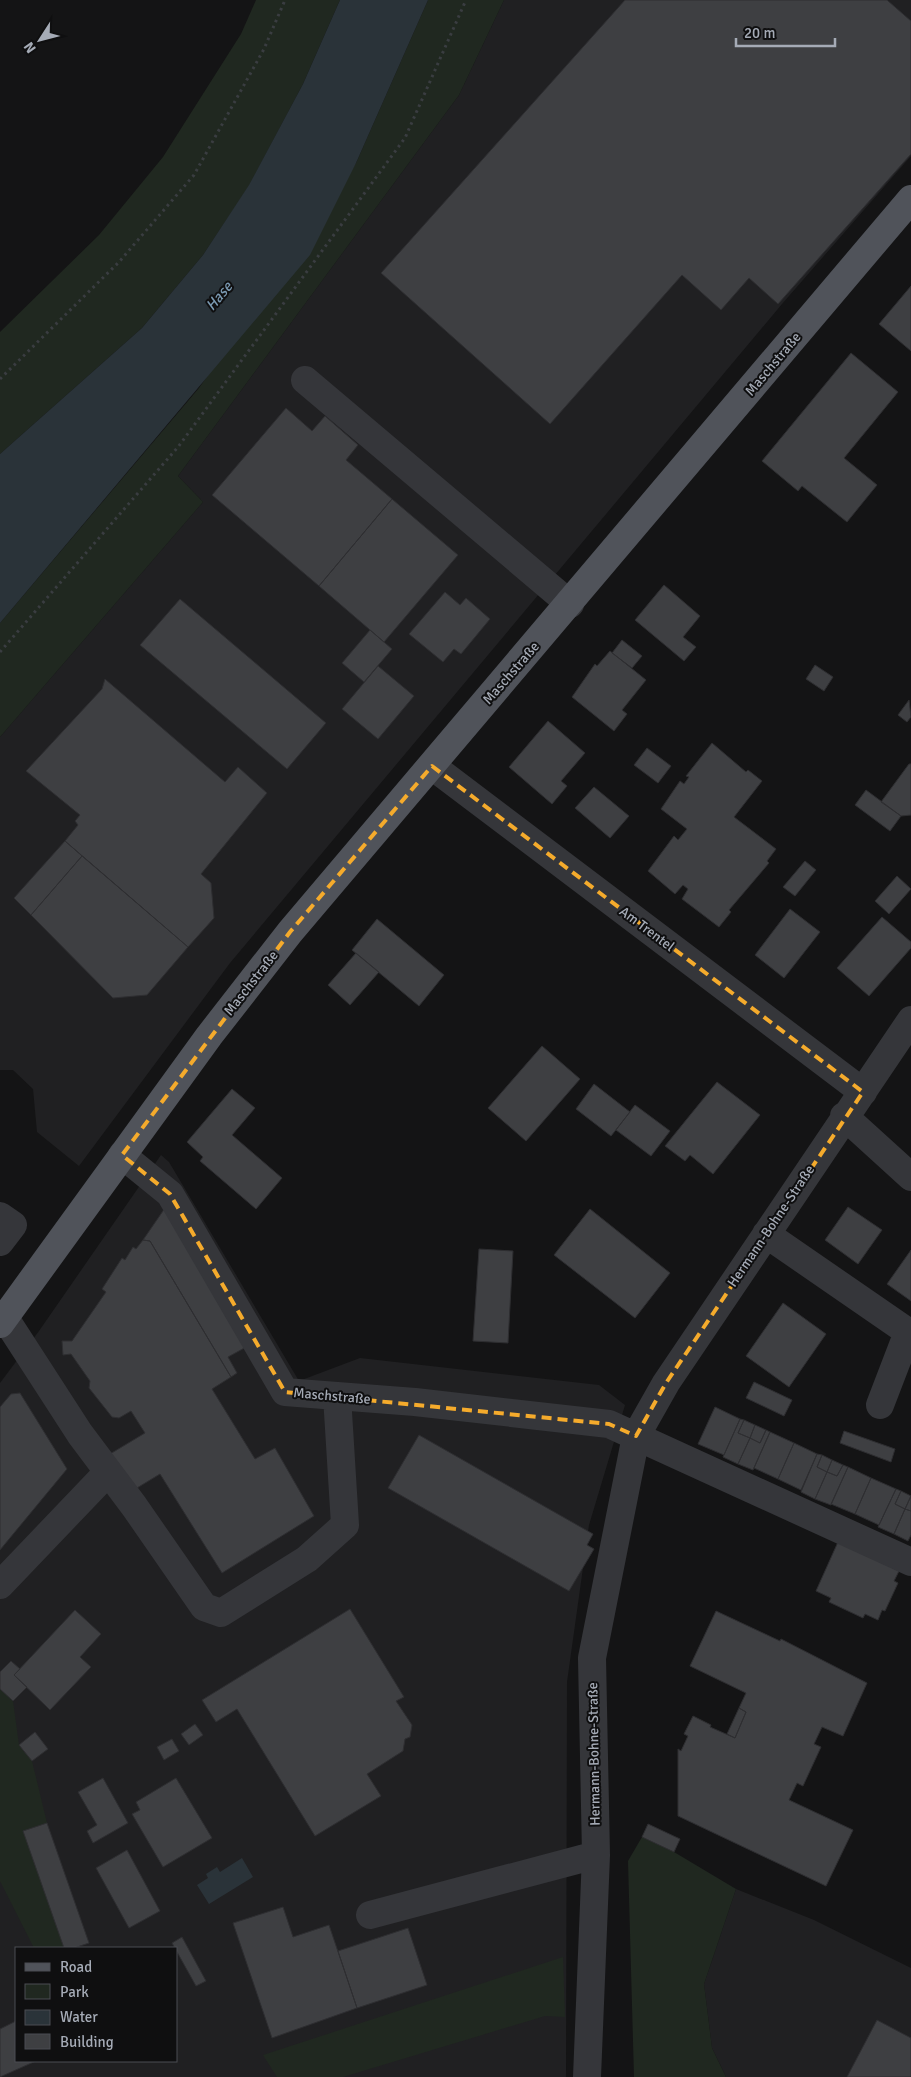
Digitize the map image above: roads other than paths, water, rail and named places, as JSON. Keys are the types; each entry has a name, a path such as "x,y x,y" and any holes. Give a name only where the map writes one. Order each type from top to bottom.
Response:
{"main road":[{"name":"Maschstraße","path":"2,1321 209,1036 290,932 570,604 911,199"}],"street":[{"path":"305,380 570,604"},
{"name":"Am Trentel","path":"432,766 523,844 863,1092"},
{"name":"Hermann-Bohne-Straße","path":"586,2077 596,1855 592,1658 636,1436 666,1382 844,1116 863,1092 911,1020"},
{"path":"844,1116 911,1177"},
{"name":"Maschstraße","path":"122,1155 170,1194 285,1392 609,1424 636,1436"},
{"path":"0,1216 13,1225 0,1242"},
{"path":"766,1234 908,1332 880,1405"},
{"path":"2,1321 204,1607 221,1613 307,1559 345,1525 337,1396"},
{"path":"636,1436 911,1562"},
{"path":"0,1585 108,1472"},
{"path":"370,1915 596,1855"}],"water":[{"name":"Hase","path":"340,0 428,0 356,163 310,255 0,623 0,454 142,328 203,255 249,185 303,84"},
{"path":"242,1858 253,1877 209,1904 197,1885 208,1878 206,1874 217,1867 220,1872"}]}
